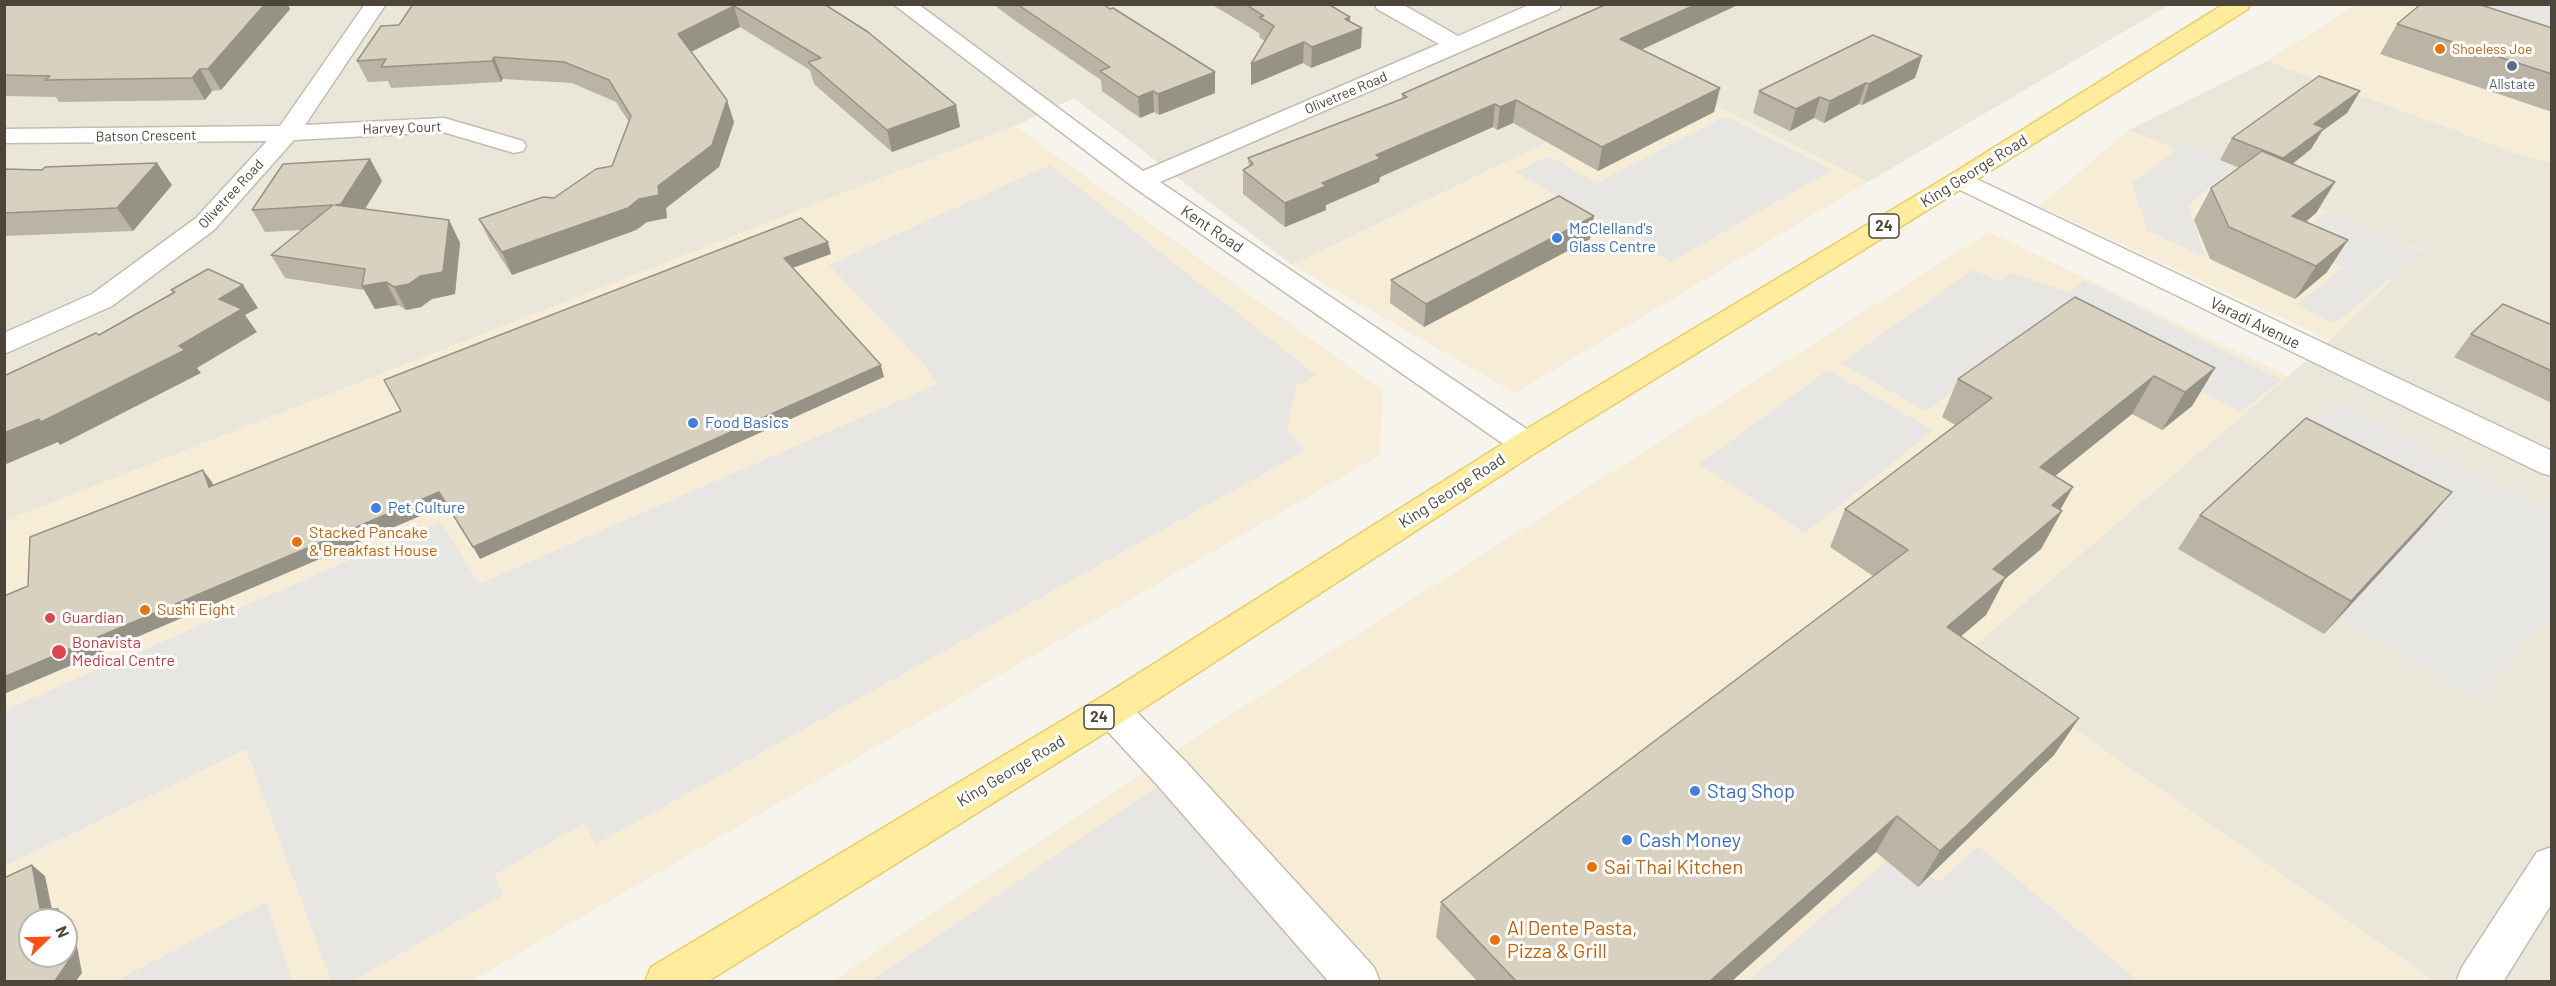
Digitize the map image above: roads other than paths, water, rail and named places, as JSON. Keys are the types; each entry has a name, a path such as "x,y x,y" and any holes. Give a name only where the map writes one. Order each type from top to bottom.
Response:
{"main road":[{"name":"King George Road","path":"667,981 1111,710 1526,444 1959,180 2240,4"}],"street":[{"name":"Olivetree Road","path":"4,345 102,300 205,224 287,133 376,4"},
{"name":"Kent Road","path":"903,4 1142,181 1526,444"},
{"path":"1384,4 1457,45"},
{"name":"Olivetree Road","path":"1142,181 1551,4"},
{"name":"Harvey Court","path":"287,133 444,125 514,146"},
{"name":"Batson Crescent","path":"4,136 287,133"},
{"name":"Varadi Avenue","path":"1959,180 2552,465"},
{"path":"1111,710 1173,775 1358,981"},
{"path":"2478,981 2552,865"}],"place":[{"name":"Shoeless Joe","path":"2440,49"},
{"name":"Allstate","path":"2512,66"},
{"name":"McClelland's Glass Centre","path":"1557,238"},
{"name":"Food Basics","path":"693,423"},
{"name":"Pet Culture","path":"376,508"},
{"name":"Stacked Pancake & Breakfast House","path":"297,542"},
{"name":"Sushi Eight","path":"145,610"},
{"name":"Guardian","path":"50,618"},
{"name":"Bonavista Medical Centre","path":"59,652"},
{"name":"Stag Shop","path":"1695,791"},
{"name":"Cash Money","path":"1627,840"},
{"name":"Sai Thai Kitchen","path":"1592,867"},
{"name":"Al Dente Pasta, Pizza & Grill","path":"1495,940"}]}
